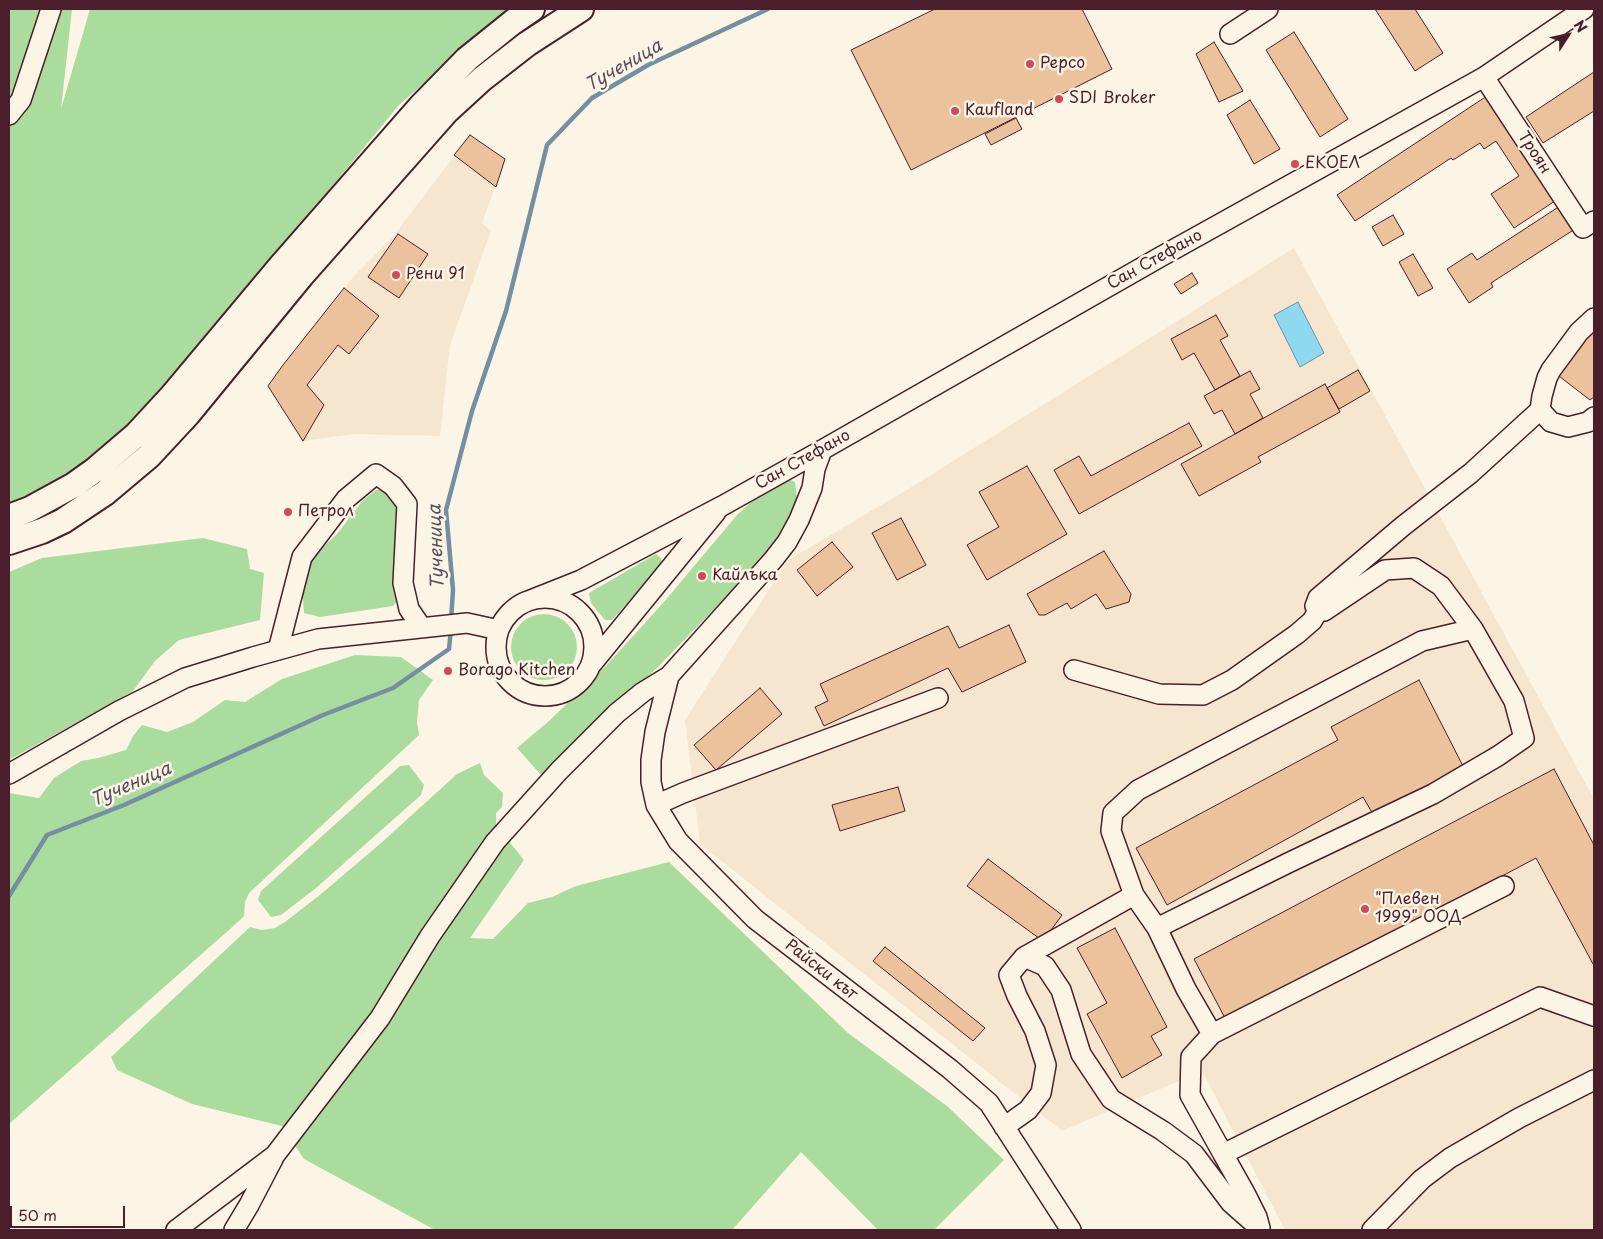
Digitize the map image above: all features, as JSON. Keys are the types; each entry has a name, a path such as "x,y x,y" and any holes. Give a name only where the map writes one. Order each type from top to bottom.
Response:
{"main road":[{"path":"9,517 30,509 74,485 102,465 136,436 421,106 473,54 532,9"},
{"path":"9,542 42,531 63,520 105,493 149,456 188,414 302,275 446,112 482,79 527,44 582,9"}],"street":[{"path":"9,115 21,100 51,9"},
{"path":"1230,34 1268,9"},
{"name":"Сан Стефано","path":"523,603 580,580 722,506 1170,251 1484,77 1584,9"},
{"name":"Троян","path":"1484,77 1589,225"},
{"path":"1318,611 1315,606 1318,598 1403,526 1471,473 1540,410 1542,396 1551,370 1579,332 1594,318"},
{"path":"1540,410 1551,422 1568,427 1592,422"},
{"path":"234,1230 275,1155 380,1018 430,936 495,842 559,771 617,713 643,692 669,676 787,542 803,512 812,488 815,469 822,450"},
{"path":"278,650 302,558 346,499 376,474 393,486 407,504 402,583 409,609 422,628"},
{"name":"Сан Стефано","path":"590,665 722,506"},
{"path":"1157,928 1433,794 1498,756 1524,738 1514,701 1473,629 1441,586 1414,568 1385,570 1324,611 1318,611"},
{"path":"537,598 552,598 566,603 578,611 587,622 592,636 594,651 590,665 584,677 575,686 563,693 550,696 524,691 504,675 498,663 496,650 499,630 508,614 523,603 537,598"},
{"path":"1074,670 1159,694 1203,695 1232,680 1297,634 1312,621 1318,611"},
{"path":"9,774 119,710 185,678 278,650 318,639 461,623 499,630"},
{"path":"1212,1034 1186,989 1157,928 1134,895 1111,832 1113,813 1138,790 1422,641 1473,629"},
{"name":"Райски кът","path":"669,676 655,732 651,760 651,782 656,805 678,841 755,919 950,1069 989,1103 1071,1230"},
{"path":"656,805 683,792 938,698"},
{"path":"1260,1230 1257,1217 1246,1195 1190,1095 1191,1057 1212,1034 1504,886"},
{"path":"1004,1127 1028,1110 1041,1093 1046,1065 1035,1031 1017,996 1009,975 1024,957 1134,895"},
{"path":"1024,957 1045,966 1061,990 1081,1054 1112,1099 1163,1130 1194,1154 1231,1203 1260,1230"},
{"path":"1223,1154 1540,997 1594,1016"},
{"path":"1372,1230 1422,1178 1450,1158 1519,1118 1594,1080"},
{"path":"176,1230 275,1155"}],"shaded area":[{"path":"470,135 505,159 482,223 491,231 450,345 440,436 354,434 303,441 268,386 354,276 392,238"},
{"path":"1294,248 1594,799 1594,1230 1285,1230 1202,1071 1062,1131 700,844 685,720 788,560 910,488"}],"green space":[{"path":"9,9 72,9 61,109 90,9 509,9 399,105 147,412 97,456 50,487 9,506"},
{"path":"786,478 795,482 797,498 784,529 754,568 656,669 543,777 517,748 549,721 603,669 664,602 737,515 753,500"},
{"path":"376,490 383,490 390,494 396,503 399,514 397,601 393,606 320,617 304,613 302,588 310,559 337,534 363,500"},
{"path":"203,538 247,549 250,569 264,573 260,620 179,640 155,661 133,691 9,760 9,572 42,558"},
{"path":"656,554 661,558 662,564 612,620 605,620 591,603 589,593"},
{"path":"538,614 550,614 562,619 572,629 577,641 575,660 562,675 550,680 538,680 526,675 516,665 511,653 511,641 516,629 526,619"},
{"path":"355,655 401,657 433,680 419,700 417,722 419,735 249,893 245,902 244,916 239,921 9,1124 9,793 39,798 54,778 81,761 126,750 133,736 142,725 167,732 193,722 225,700 245,702 282,679"},
{"path":"480,763 484,775 503,793 502,807 496,813 496,825 524,860 470,938 493,939 528,903 552,897 576,886 669,862 848,1033 947,1106 1004,1160 934,1230 878,1230 801,1152 732,1230 435,1230 304,1159 282,1126 192,1104 117,1070 111,1057 250,927 262,930 275,928 285,922 381,843 457,774"},
{"path":"409,765 424,785 421,795 316,888 281,915 271,917 258,900 261,891 400,766"}],"water":[{"path":"1298,302 1324,353 1300,367 1274,315"}],"building":[{"name":"Kaufland","path":"935,9 1082,9 1112,69 911,170 851,50"},
{"path":"1375,9 1415,9 1443,53 1415,71"},
{"path":"1294,32 1348,119 1320,137 1266,50"},
{"path":"1214,42 1243,91 1219,102 1196,54"},
{"path":"1594,72 1594,111 1543,143 1526,117"},
{"path":"1490,94 1555,201 1514,228 1491,194 1519,176 1496,141 1484,149 1480,143 1453,160 1451,158 1355,221 1337,195"},
{"path":"1250,100 1280,149 1254,164 1227,115"},
{"path":"1016,118 1022,129 991,145 985,134"},
{"path":"470,135 505,159 496,187 454,155"},
{"path":"1560,206 1575,229 1491,283 1493,287 1469,303 1447,269 1472,253 1477,260"},
{"path":"1393,215 1404,234 1383,246 1372,227"},
{"path":"398,234 428,254 399,298 368,277"},
{"path":"1413,254 1433,288 1418,296 1399,262"},
{"path":"1192,273 1198,283 1181,294 1174,284"},
{"path":"344,288 379,316 349,354 338,345 307,385 324,405 303,441 268,386"},
{"path":"1216,315 1228,336 1220,340 1240,376 1215,390 1194,353 1182,360 1171,339"},
{"path":"1594,327 1594,397 1590,400 1555,373"},
{"path":"1358,370 1370,391 1339,409 1327,388"},
{"path":"1250,371 1260,389 1250,394 1263,418 1235,434 1222,410 1214,414 1204,396"},
{"path":"1325,384 1340,412 1258,457 1261,462 1199,496 1181,464"},
{"path":"1189,423 1202,446 1079,514 1054,470 1079,456 1091,476"},
{"path":"1027,466 1067,534 987,580 967,545 999,527 979,492"},
{"path":"901,518 926,565 897,580 872,533"},
{"path":"832,542 853,567 817,596 797,570"},
{"path":"1104,551 1131,594 1129,602 1106,609 1096,594 1071,609 1067,603 1045,615 1039,615 1027,594"},
{"path":"1009,625 1026,662 962,692 948,668 824,726 815,707 828,701 820,684 948,626 959,648"},
{"path":"1419,680 1464,768 1374,816 1363,797 1167,905 1136,848 1338,740 1331,727"},
{"path":"760,688 782,714 716,770 694,745"},
{"name":"\"Плевен 1999\" ООД","path":"1554,769 1594,845 1593,964 1536,858 1227,1022 1194,959"},
{"path":"898,787 905,811 840,831 832,805"},
{"path":"988,859 1062,915 1043,941 967,886"},
{"path":"1115,928 1167,1027 1151,1036 1162,1055 1122,1078 1087,1014 1107,1003 1077,948"},
{"path":"885,947 985,1028 973,1041 873,961"}],"waterway":[{"name":"Тученица","path":"451,621 453,590 446,510 472,411 506,311 547,145 592,98 648,65 768,9"},
{"name":"Тученица","path":"9,896 47,835 124,805 323,715 393,688 449,649 451,629"}],"place":[{"name":"Pepco","path":"1030,64"},
{"name":"SDI Broker","path":"1059,99"},
{"name":"Kaufland","path":"955,111"},
{"name":"ЕКОЕЛ","path":"1295,164"},
{"name":"Рени 91","path":"396,275"},
{"name":"Петрол","path":"288,512"},
{"name":"Кайлъка","path":"702,576"},
{"name":"Borago Kitchen","path":"448,671"},
{"name":"\"Плевен 1999\" ООД","path":"1365,909"}]}
